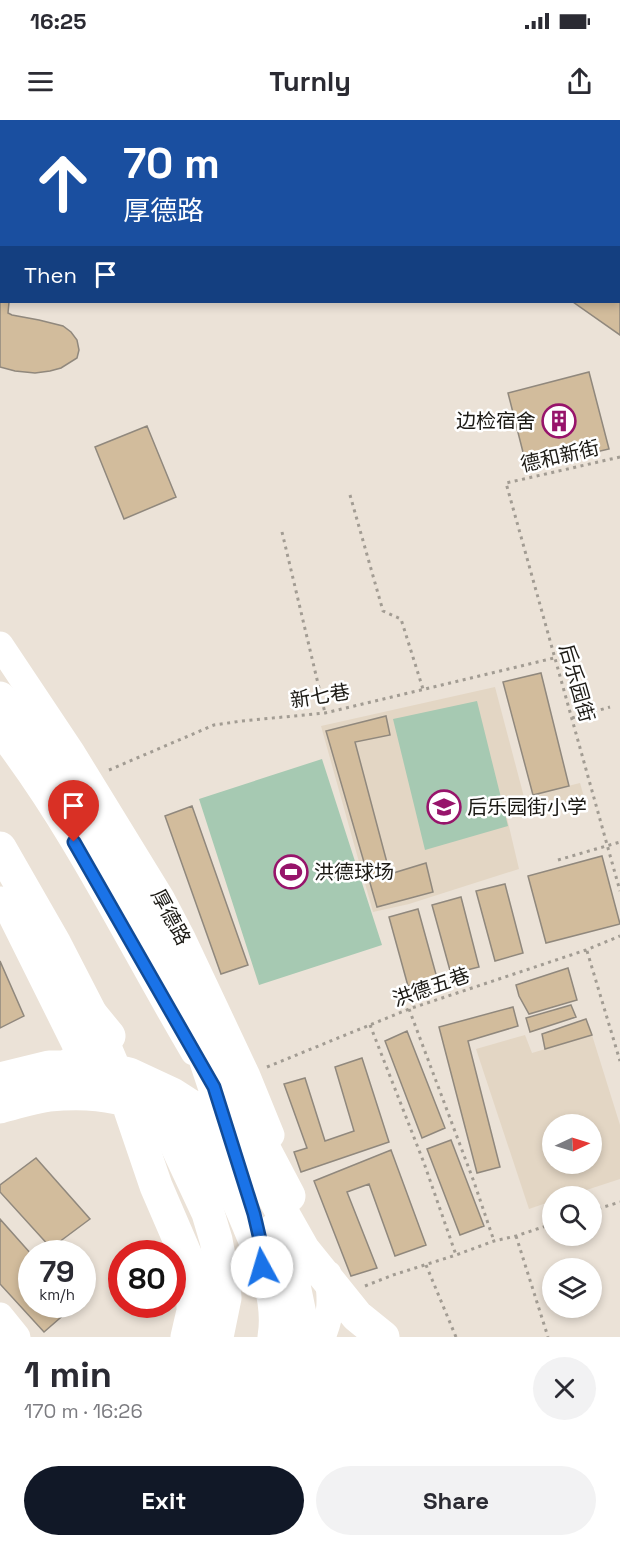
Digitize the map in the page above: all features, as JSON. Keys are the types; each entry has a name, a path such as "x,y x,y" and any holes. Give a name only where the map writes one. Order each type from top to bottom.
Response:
{"main road":[{"path":"0,698 80,814 147,930 327,1266 358,1337"},
{"path":"0,848 92,1014 124,1092 156,1186 188,1258 194,1290 193,1311 187,1337"},
{"path":"187,1004 207,1100 217,1126 241,1149 260,1173 303,1249 357,1316 383,1337"},
{"path":"92,1014 116,1044 166,1123 208,1213 224,1282 225,1298 217,1337"},
{"path":"79,1052 156,1186"},
{"path":"0,1079 49,1067 100,1067 129,1074 172,1094 207,1100"},
{"path":"0,1107 47,1096 94,1095 118,1098 147,1109 180,1126 221,1170 254,1237 271,1285 276,1323 274,1337"},
{"path":"207,1100 254,1214 261,1244 264,1290 261,1320 254,1337"},
{"path":"207,1100 270,1219 290,1266 300,1314 300,1337"}],"street":[{"name":"厚德路","path":"0,645 131,847 182,938 248,1076 276,1145 298,1213"},
{"path":"0,732 74,842 207,1100"},
{"path":"0,900 10,913 10,938 79,1052 38,1083 0,1101"},
{"path":"322,1337 330,1316 331,1300 327,1266"},
{"path":"225,1298 226,1337"},
{"path":"0,1316 17,1337"}],"path":[{"name":"德和新街","path":"506,483 620,457"},
{"name":"后乐园街","path":"506,483 620,891"},
{"path":"350,495 383,611 401,619 423,689"},
{"path":"282,532 325,713"},
{"name":"新七巷","path":"107,771 214,725 325,713 555,658"},
{"path":"572,718 610,707"},
{"path":"558,860 620,842"},
{"name":"洪德五巷","path":"262,1070 409,1009 586,950 620,936"},
{"path":"586,950 620,1061"},
{"path":"409,1009 494,1241"},
{"path":"370,1025 424,1163 456,1255"},
{"path":"602,1208 620,1202"},
{"path":"363,1287 494,1241 542,1227"},
{"path":"516,1236 548,1337"},
{"path":"426,1265 456,1337"}],"shaded area":[{"name":"后乐园街小学","path":"495,687 524,797 580,783 584,797 507,818 519,869 409,904 373,912 321,726"},
{"path":"525,1035 532,1053 592,1035 620,1125 620,1179 599,1186 542,1186 542,1204 529,1209 476,1049"}],"green space":[{"path":"477,701 508,826 425,850 393,719"},
{"name":"洪德球场","path":"322,759 382,945 259,985 199,799"}],"building":[{"path":"0,303 9,303 8,313 12,315 63,326 77,340 79,350 77,358 61,368 35,373 0,367"},
{"path":"574,303 620,303 620,335"},
{"name":"边检宿舍","path":"589,372 609,449 527,468 508,393"},
{"path":"147,426 176,497 124,519 95,447"},
{"path":"541,673 569,786 533,795 503,682"},
{"path":"386,716 390,735 355,742 390,874 426,863 433,892 377,907 326,731"},
{"path":"192,806 248,965 221,974 165,816"},
{"path":"602,856 620,924 546,943 528,876"},
{"path":"505,884 523,953 495,961 476,891"},
{"path":"461,897 479,967 451,974 432,905"},
{"path":"418,909 437,978 408,986 389,917"},
{"path":"0,961 24,1016 0,1028"},
{"path":"568,968 577,1000 529,1014 516,985"},
{"path":"571,1005 576,1017 530,1032 526,1018"},
{"path":"513,1007 518,1026 468,1041 500,1167 477,1173 439,1027"},
{"path":"586,1019 592,1035 545,1049 542,1034"},
{"path":"407,1031 445,1128 422,1138 385,1041"},
{"path":"362,1058 389,1142 301,1172 294,1152 307,1148 284,1084 305,1078 325,1141 354,1131 335,1067"},
{"path":"451,1140 484,1226 460,1235 427,1149"},
{"path":"391,1150 426,1245 395,1256 369,1184 347,1192 377,1268 351,1276 314,1181"},
{"path":"36,1158 90,1219 62,1240 44,1240 0,1192 0,1185"},
{"path":"0,1219 19,1240 18,1304 0,1284"},
{"path":"31,1318 60,1318 44,1332"}],"place":[{"name":"边检宿舍","path":"559,421"},
{"name":"后乐园街小学","path":"444,807"},
{"name":"洪德球场","path":"291,872"}],"route":[{"path":"74,842 214,1087 254,1214 261,1244 262,1267"}]}
